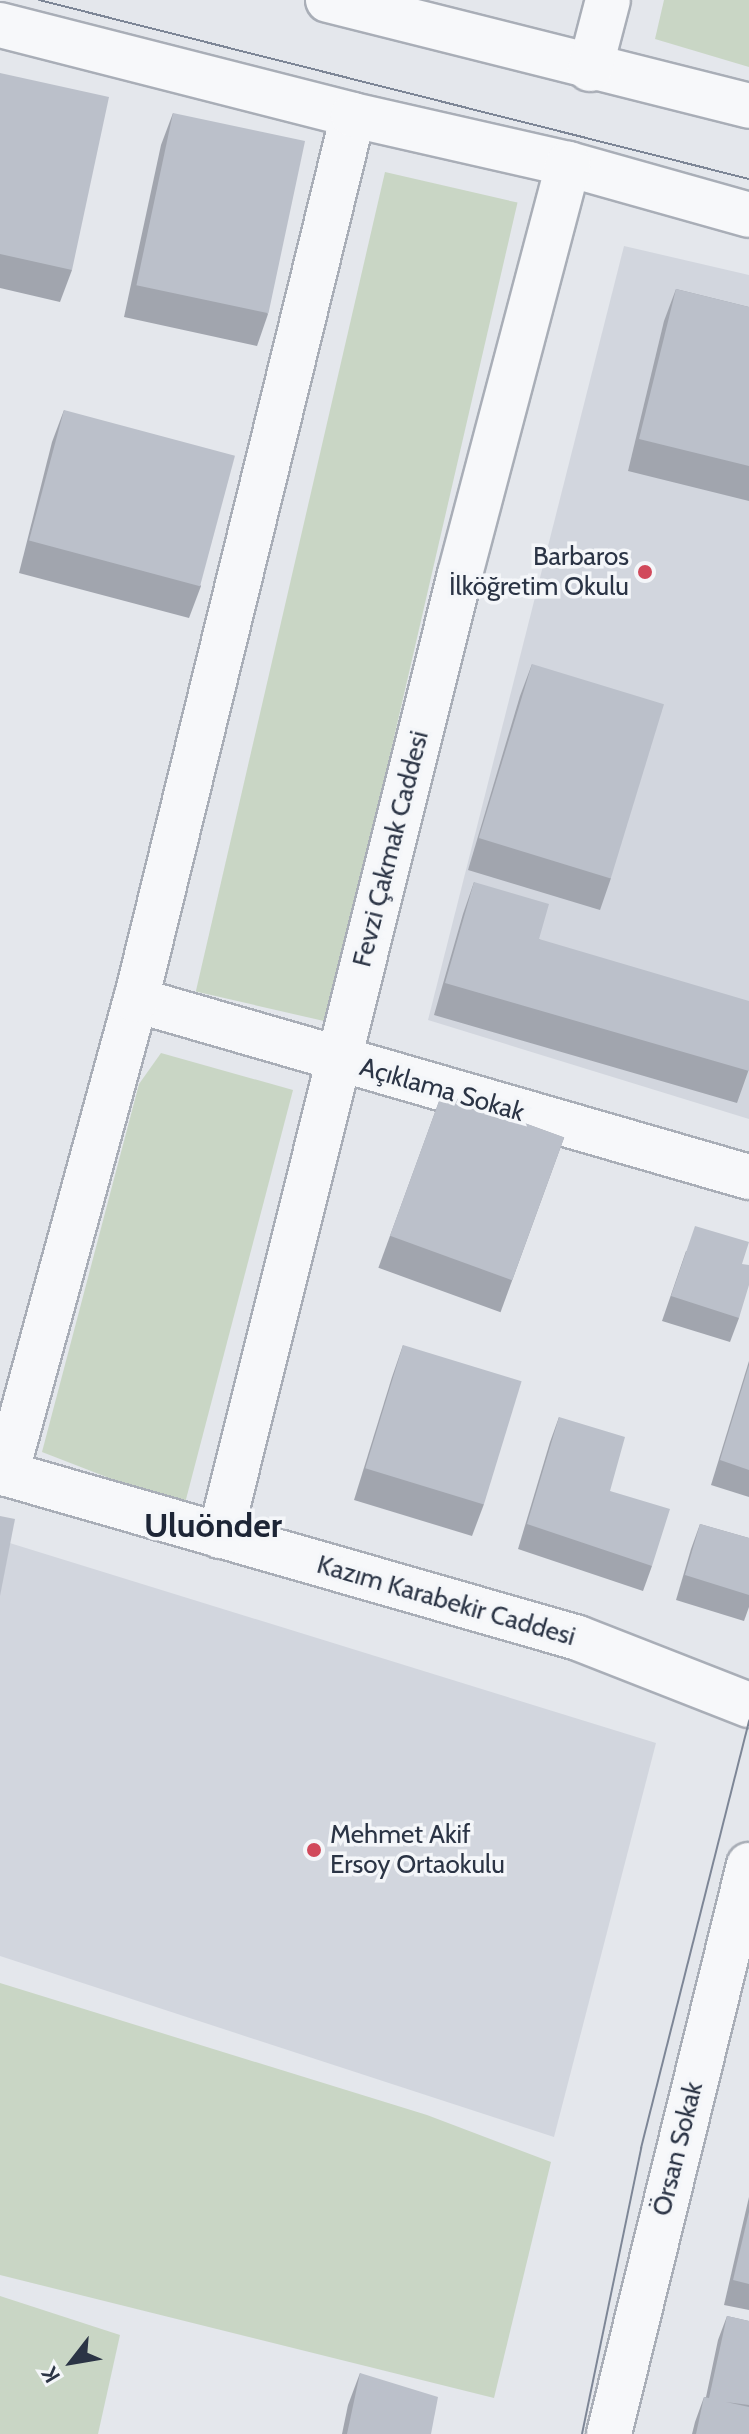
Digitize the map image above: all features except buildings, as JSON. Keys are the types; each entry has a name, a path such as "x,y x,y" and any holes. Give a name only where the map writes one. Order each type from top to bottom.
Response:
{"street":[{"path":"328,0 373,6 590,69 749,106"},
{"path":"590,69 608,0"},
{"path":"0,25 353,115 568,164 749,215"},
{"path":"3,1473 136,1000 353,115"},
{"name":"Fevzi Çakmak Caddesi","path":"220,1536 460,574 568,164"},
{"name":"Açıklama Sokak","path":"136,1000 749,1177"},
{"name":"Kazım Karabekir Caddesi","path":"3,1473 578,1638 749,1705"},
{"name":"Örsan Sokak","path":"609,2434 749,1865"}],"shaded area":[{"name":"Barbaros İlköğretim Okulu","path":"624,246 749,275 749,1119 428,1020"},
{"name":"Mehmet Akif Ersoy Ortaokulu","path":"0,1540 656,1743 554,2137 0,1956"}],"green space":[{"path":"664,0 749,0 749,67 655,39"},
{"path":"385,172 518,203 328,1022 196,991"},
{"path":"161,1053 293,1090 184,1507 42,1452 139,1084"},
{"path":"0,1983 427,2115 551,2162 494,2398 0,2275"},
{"path":"0,2296 120,2335 98,2434 0,2434"}],"tram line":[{"path":"39,0 749,179"},
{"path":"582,2434 641,2148 749,1720"}],"place":[{"name":"Barbaros İlköğretim Okulu","path":"645,572"},
{"name":"Mehmet Akif Ersoy Ortaokulu","path":"314,1850"}],"district":[{"name":"Uluönder","path":"213,1526"}]}
